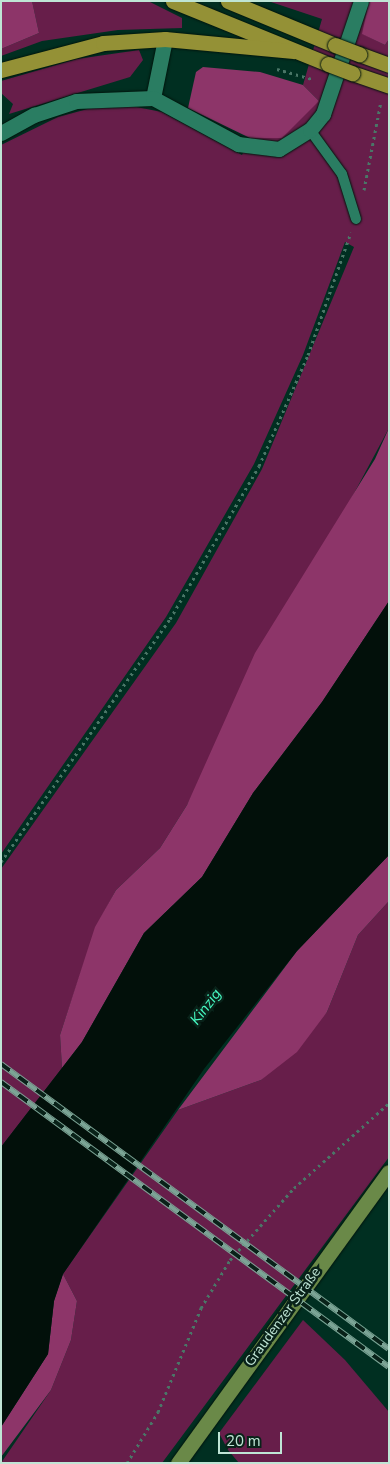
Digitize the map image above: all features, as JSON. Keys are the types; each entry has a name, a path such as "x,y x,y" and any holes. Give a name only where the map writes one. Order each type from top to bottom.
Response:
{"highway":[{"path":"173,1 293,51 389,86"},
{"path":"228,1 334,45 389,65"},
{"path":"1,70 103,43 165,40 293,51"}],"main road":[{"name":"Graudenzer Straße","path":"178,1463 389,1172"}],"street":[{"path":"1,133 34,115 76,100 153,98 238,144 258,150 279,149 310,130 332,95 361,1"},
{"path":"153,98 165,40"}],"lane":[{"path":"310,130 342,174 356,219"}],"path":[{"path":"1,862 170,619 259,466 308,355 356,219 374,150 380,101"},
{"path":"128,1463 158,1412 201,1308 230,1260 294,1188 389,1103"}],"shaded area":[{"path":"1,1 32,1 39,33 1,49"},
{"path":"32,1 148,1 182,18 182,28 118,30 42,41 1,56 1,49 39,33"},
{"path":"268,1 369,1 363,34 385,45 389,39 389,428 187,805 160,848 116,890 96,927 60,1035 62,1068 1,1147 1,869 176,623 262,469 354,247 345,242 303,355 254,464 166,617 1,854 1,145 58,117 95,107 131,106 162,112 242,155 250,138 319,101 303,85 322,19"},
{"path":"369,1 389,1 389,39 385,45 362,34"},
{"path":"139,50 143,60 130,77 9,114 13,104 1,93 1,81 77,59"},
{"path":"203,67 260,72 303,85 319,101 282,138 250,138 188,108 196,72"},
{"path":"389,428 389,601 322,702 253,793 202,877 144,933 82,1042 62,1068 60,1035 95,927 116,890 160,848 187,805 255,653 375,459"},
{"path":"389,855 389,901 358,935 327,1012 297,1052 261,1080 178,1110 297,951"},
{"path":"389,901 389,1157 162,1463 1,1463 51,1390 71,1340 77,1301 63,1274 178,1110 261,1080 327,1012 358,935"},
{"path":"63,1274 77,1301 71,1340 51,1390 1,1457 1,1427 48,1354 54,1301"},
{"path":"303,1320 345,1360 389,1412 389,1463 239,1463 228,1450 219,1433"}],"water":[{"name":"Kinzig","path":"389,601 389,855 297,951 204,1069 63,1274 54,1301 48,1354 1,1427 1,1147 82,1042 144,933 202,877 253,793 322,702"}],"railway":[{"path":"1,1064 389,1349"},
{"path":"1,1082 389,1367"}]}
